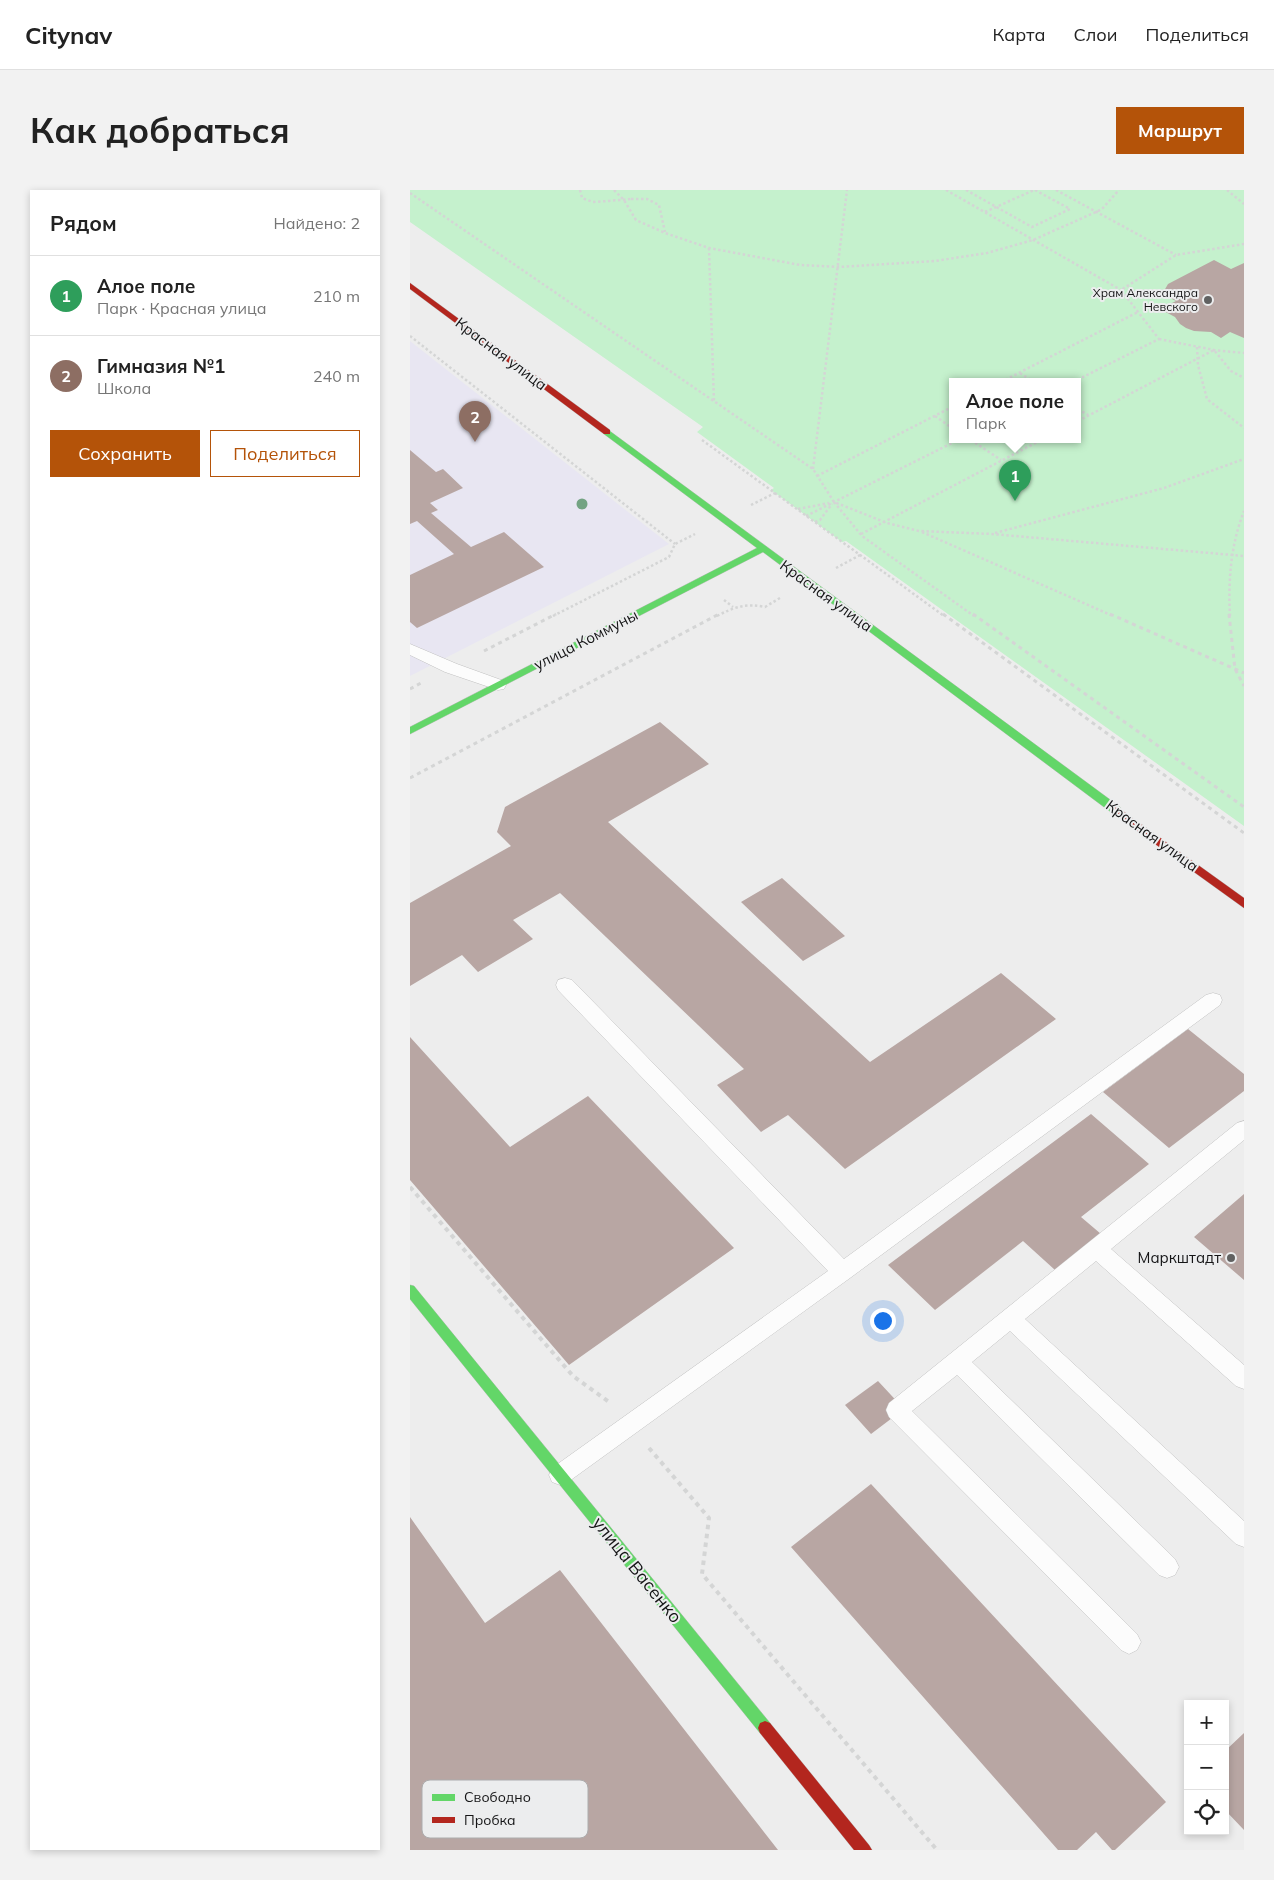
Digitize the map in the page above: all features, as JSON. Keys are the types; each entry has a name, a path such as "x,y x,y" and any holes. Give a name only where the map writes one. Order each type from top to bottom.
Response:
{"main road":[{"name":"Красная улица","path":"410,285 762,549 1244,904"},
{"name":"улица Коммуны","path":"410,731 762,549"},
{"name":"улица Васенко","path":"410,1290 864,1850"}],"lane":[{"path":"410,649 451,668 498,685"},
{"path":"566,985 843,1272"},
{"path":"560,1476 843,1272 1213,1000"},
{"path":"1128,1642 897,1410 1244,1129"},
{"path":"1096,1248 1244,1378"},
{"path":"1010,1318 1244,1536"},
{"path":"957,1361 1167,1567"}],"path":[{"path":"580,190 582,198 593,202 647,199 660,205 665,233"},
{"path":"614,190 624,200 636,220 665,233 709,248 800,265 839,267 935,261 987,253 1032,240 1102,210 1119,190"},
{"path":"812,469 839,267 847,190"},
{"path":"946,190 1121,290 1159,339"},
{"path":"966,190 996,207 1032,227 1070,210 1034,190 996,207 985,212"},
{"path":"1056,190 1176,255"},
{"path":"1227,190 1244,204"},
{"path":"410,193 812,469 834,502 861,534 1244,807"},
{"path":"1121,290 1176,255 1244,244"},
{"path":"709,248 714,402"},
{"path":"1009,378 1138,312"},
{"path":"410,336 675,544"},
{"path":"1081,378 1159,339 1214,350 1244,353"},
{"path":"1197,347 1208,399 1244,428"},
{"path":"1081,420 1214,350"},
{"path":"1214,350 1231,371 1244,378"},
{"path":"1020,373 1028,378"},
{"path":"817,476 949,409"},
{"path":"1081,411 1088,416"},
{"path":"935,416 949,426"},
{"path":"702,440 1244,833"},
{"path":"806,516 952,443"},
{"path":"976,443 1002,460"},
{"path":"861,534 1035,443"},
{"path":"992,534 1164,488 1244,459"},
{"path":"410,689 669,557 675,544 775,493"},
{"path":"815,522 820,520 834,502"},
{"path":"798,509 834,502 884,522 919,531 1244,673"},
{"path":"1244,511 1240,519 1231,555 1230,617 1235,670 1244,686"},
{"path":"919,531 992,534 1244,556"},
{"path":"410,778 733,607 750,604 764,607 860,555"},
{"path":"410,1187 573,1376 599,1393 709,1518 702,1574 937,1850"}],"shaded area":[{"path":"410,341 669,544 410,676"}],"green space":[{"path":"410,190 1244,190 1244,826 846,541 842,542 771,490 774,488 697,432 703,427 410,222"}],"building":[{"name":"Храм Александра Невского","path":"1214,260 1231,269 1244,263 1244,338 1230,332 1221,338 1211,332 1194,331 1186,328 1175,317 1160,309 1176,301 1170,298 1164,291 1168,284"},
{"path":"410,450 436,472 443,469 463,488 430,503 438,510 431,513 471,547 504,532 544,567 417,628 410,622 410,575 454,554 417,521 410,524"},
{"path":"660,722 709,764 608,822 870,1062 1001,973 1056,1019 845,1169 788,1115 761,1132 717,1085 744,1069 560,893 513,920 533,939 478,972 462,955 410,986 410,903 511,846 497,832 505,807"},
{"path":"782,878 845,936 803,961 741,902"},
{"path":"1188,1029 1244,1074 1244,1091 1169,1148 1103,1092"},
{"path":"410,1037 510,1147 588,1096 734,1248 569,1365 410,1180"},
{"path":"1091,1114 1149,1164 1081,1217 1101,1234 1055,1270 1023,1241 935,1310 888,1265"},
{"name":"Маркштадт","path":"1244,1194 1244,1280 1194,1237"},
{"path":"878,1381 904,1409 871,1434 845,1405"},
{"path":"871,1484 1166,1802 1115,1850 1112,1850 1096,1832 1077,1850 1058,1850 791,1547"},
{"path":"410,1517 485,1623 560,1570 778,1850 410,1850"},
{"path":"1244,1733 1244,1830 1229,1814 1229,1747"}],"traffic: fast":[{"path":"607,432 1116,810"},
{"path":"410,731 762,549"},
{"path":"410,1290 765,1728"}],"traffic: jam":[{"path":"410,285 607,432"},
{"path":"1116,810 1244,904"},
{"path":"765,1728 864,1850"}],"place":[{"name":"Храм Александра Невского","path":"1208,300"},
{"name":"Гимназия №1","path":"475,442"},
{"name":"Алое поле","path":"1015,501"},
{"name":"Маркштадт","path":"1231,1258"}]}
